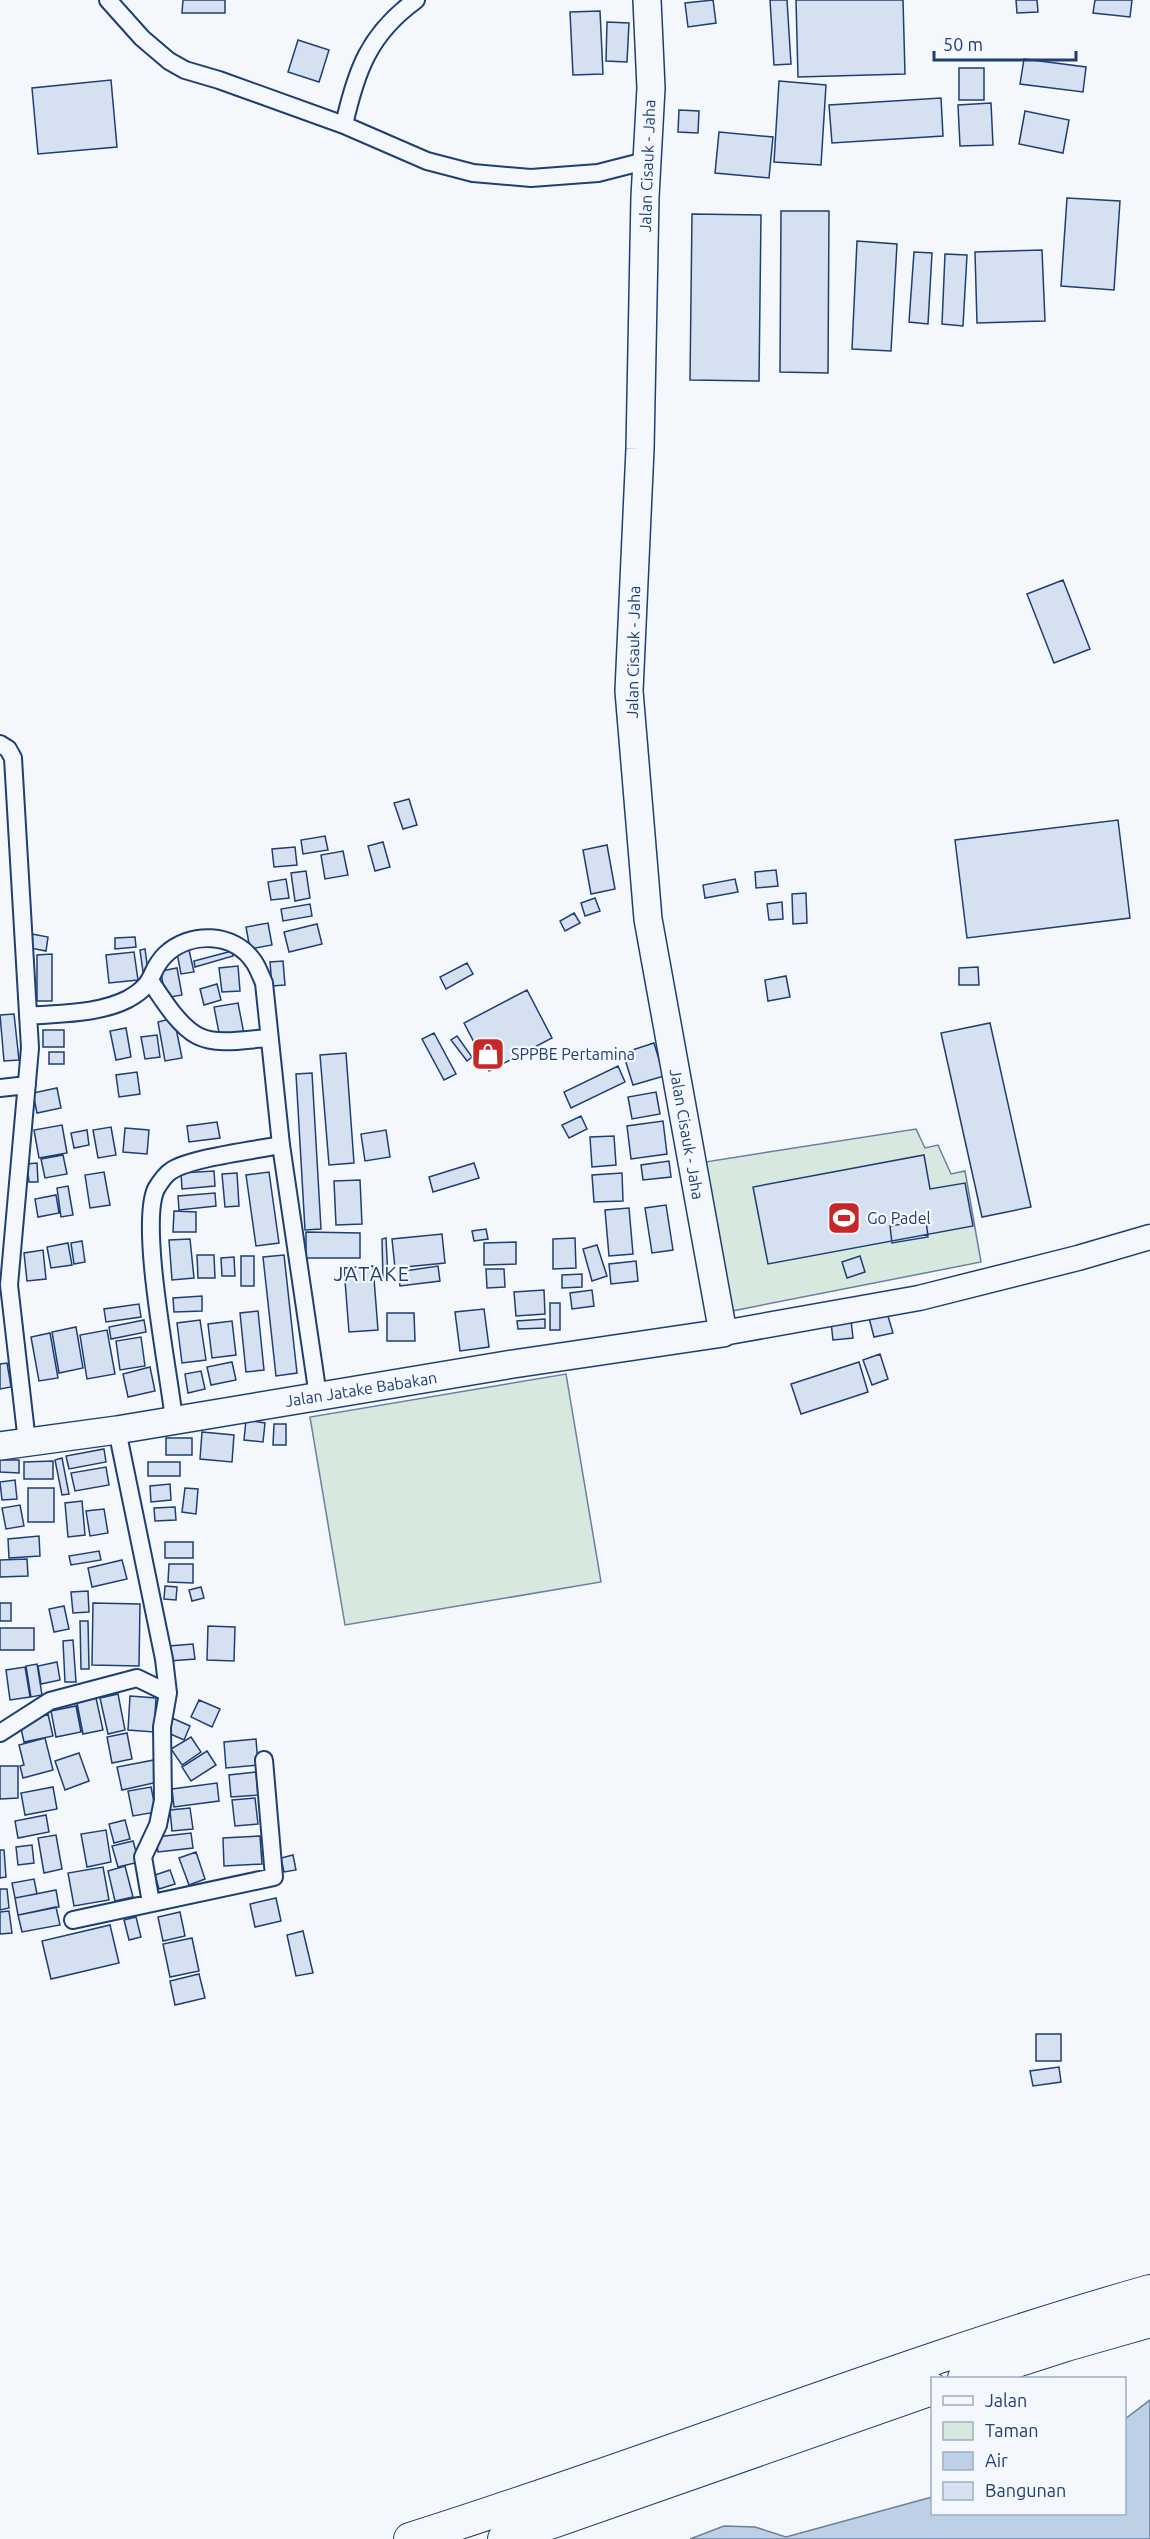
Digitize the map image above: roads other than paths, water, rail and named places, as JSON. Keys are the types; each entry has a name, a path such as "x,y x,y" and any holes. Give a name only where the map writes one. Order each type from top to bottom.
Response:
{"highway":[{"path":"410,2539 928,2361 1057,2318 1150,2291"},
{"path":"970,2377 1066,2345 1150,2321"},
{"path":"504,2539 931,2390"}],"main road":[{"name":"Jalan Cisauk - Jaha","path":"647,0 651,88 645,197 640,449 629,691 648,919 723,1333"},
{"path":"723,1333 919,1298 1078,1258 1150,1237"},
{"name":"Jalan Jatake Babakan","path":"0,1446 117,1430 174,1419 723,1333"}],"street":[{"path":"108,0 142,38 169,61 184,70 219,80 344,125 427,161 473,173 531,178 598,173 648,160"},
{"path":"344,125 355,79 372,46 396,15 416,0"},
{"path":"0,744 8,749 13,758 30,1048 9,1285 27,1442"},
{"path":"28,1016 112,1007 139,993 151,982 164,956 185,941 216,937 243,949 255,962 264,983 281,1145 318,1396"},
{"path":"151,982 166,1004 198,1036 223,1041 269,1038"},
{"path":"0,1088 27,1085"},
{"path":"174,1419 152,1251 152,1220 156,1189 171,1171 190,1163 281,1145"},
{"path":"117,1430 164,1659 168,1693 162,1727 163,1800 158,1825 143,1857 151,1903"},
{"path":"0,1732 50,1701 137,1678 168,1693"},
{"path":"73,1920 274,1877 264,1760"}],"water":[{"path":"1150,2400 1150,2539 690,2539 724,2526 755,2527 786,2537 931,2497 931,2515 1126,2515 1126,2418"}],"place":[{"name":"SPPBE Pertamina","path":"488,1054"},
{"name":"Go Padel","path":"844,1218"}],"district":[{"name":"JATAKE","path":"372,1274"}]}
